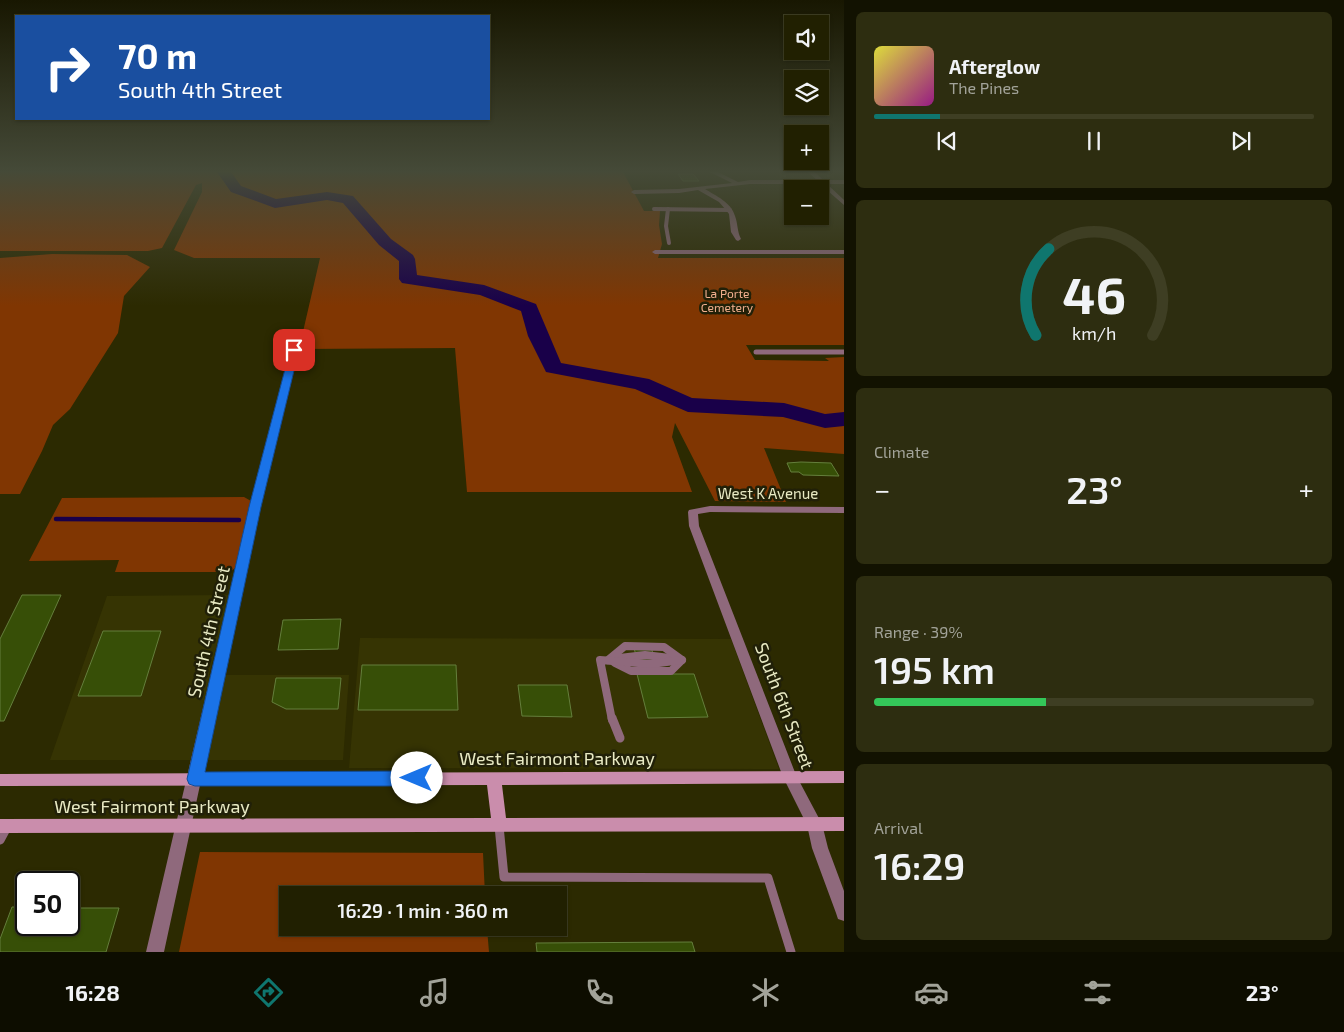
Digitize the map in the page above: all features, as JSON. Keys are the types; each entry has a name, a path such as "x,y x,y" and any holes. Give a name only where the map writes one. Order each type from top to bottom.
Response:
{"main road":[{"name":"West Fairmont Parkway","path":"0,780 844,777"},
{"path":"494,778 499,825"},
{"name":"West Fairmont Parkway","path":"4,826 844,824"}],"street":[{"path":"733,216 732,230 738,239"},
{"path":"655,252 844,252"},
{"name":"South 4th Street","path":"155,952 255,507 294,350"},
{"name":"West K Avenue","path":"693,512 710,509 844,510"},
{"name":"South 6th Street","path":"693,512 694,526 790,777 814,824 820,848 844,913"}],"lane":[{"path":"667,216 666,226 669,243"},
{"path":"756,352 844,352"},
{"path":"608,660 631,671 672,671 682,660 667,656 627,656 600,660 611,717 620,738"},
{"path":"499,825 504,877 768,878 792,952"},
{"path":"0,840 4,826"}],"shaded area":[{"path":"230,595 209,675 349,675 343,760 50,760 107,596"},
{"path":"360,638 731,639 779,769 349,768"}],"green space":[{"path":"0,216 179,216 162,248 148,251 0,251"},
{"name":"La Porte Cemetery","path":"190,216 660,216 662,244 658,258 844,258 844,345 746,345 755,360 829,361 825,358 844,357 844,454 764,448 786,502 715,501 675,423 672,437 692,492 467,492 455,348 299,349 320,258 194,258 174,250"},
{"path":"52,254 127,255 150,267 124,296 118,333 70,409 53,425 20,494 0,494 0,258"},
{"path":"244,497 251,501 235,568 230,572 115,572 119,560 29,561 62,498"},
{"path":"200,852 483,853 485,886 279,886 279,936 488,936 489,952 179,952"}],"building":[{"path":"787,463 831,463 839,476 803,475 799,472 791,472"},
{"path":"22,595 61,595 4,721 0,721 0,639"},
{"path":"341,619 338,649 278,650 283,620"},
{"path":"103,631 161,631 141,696 78,696"},
{"path":"651,647 659,674 694,674 708,717 648,718 637,674 641,674 634,648"},
{"path":"362,665 456,665 458,710 358,710"},
{"path":"276,678 341,678 338,709 286,709 272,702"},
{"path":"518,685 567,685 572,717 522,716"},
{"path":"12,907 15,907 15,936 80,936 80,908 119,908 106,952 0,952 0,939"},
{"path":"692,942 695,952 537,952 536,943"}],"waterway":[{"path":"363,216 385,242 407,259 408,279 484,290 529,308 538,336 553,368 641,384 688,405 784,410 825,421 844,419"},
{"path":"56,519 239,520"}],"route":[{"path":"294,350 255,507 195,779 417,778"}]}
